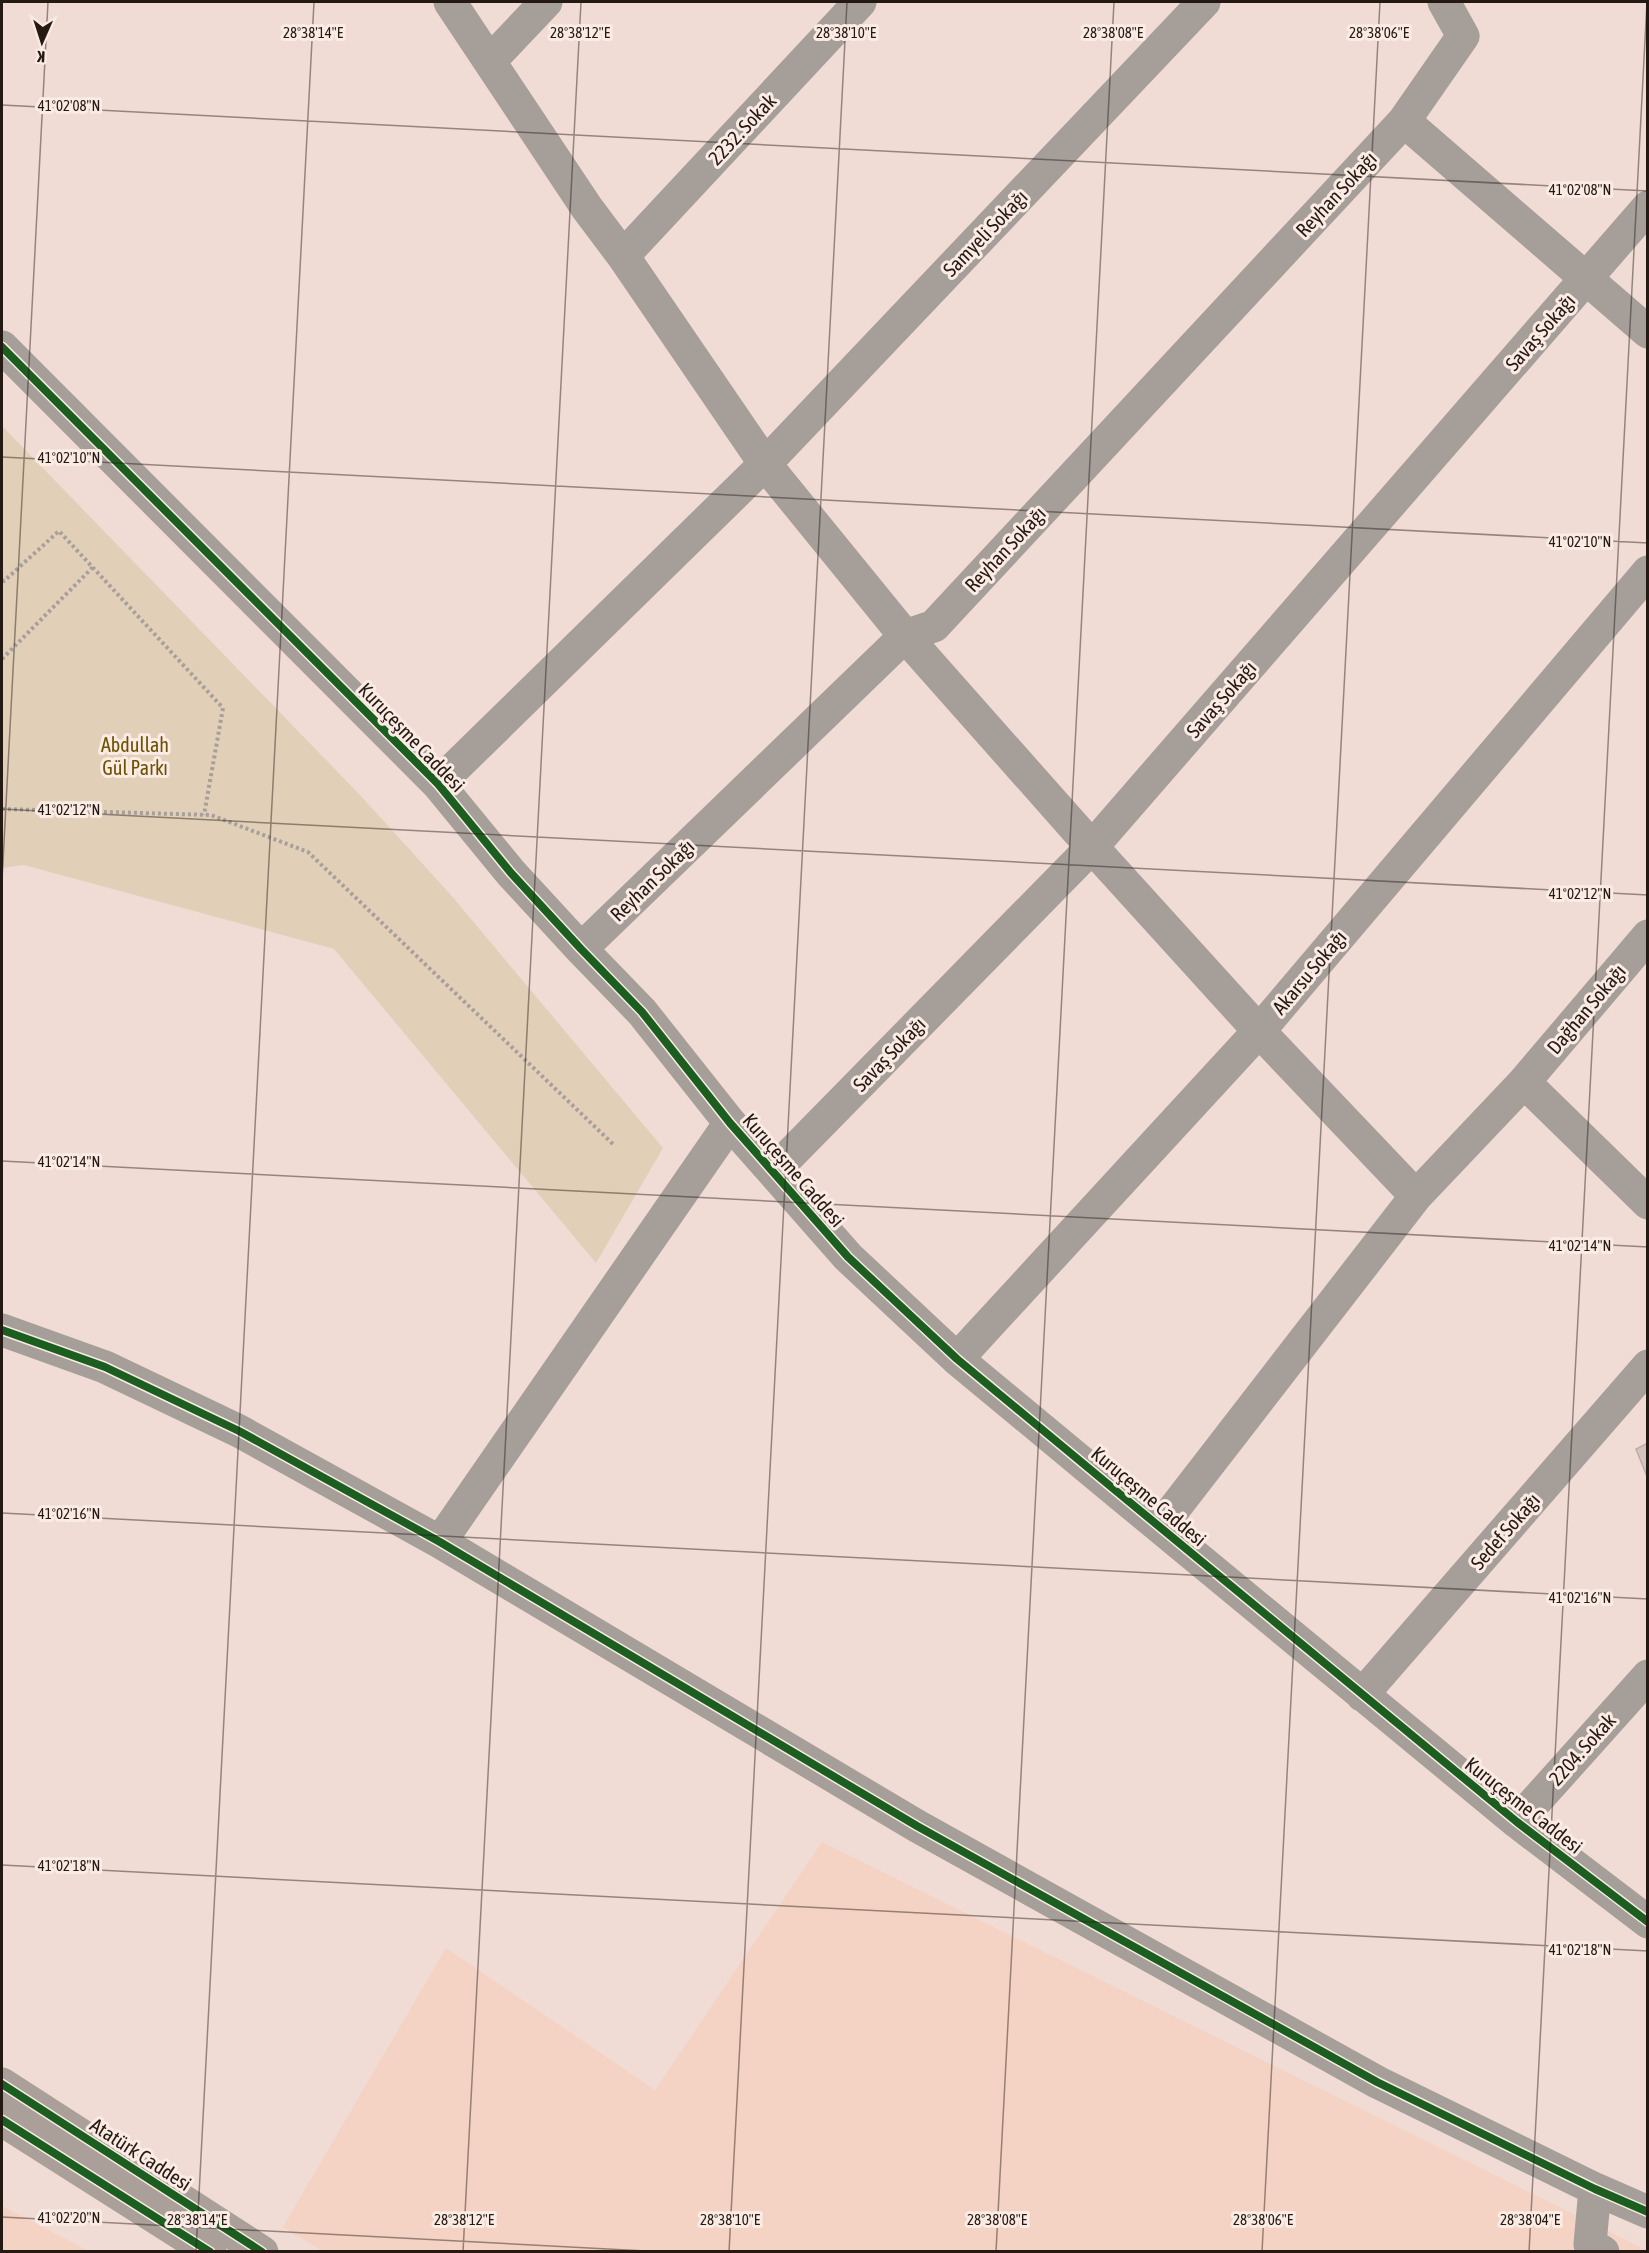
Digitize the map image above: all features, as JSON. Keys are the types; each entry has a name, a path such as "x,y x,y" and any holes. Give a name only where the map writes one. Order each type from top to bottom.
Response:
{"main road":[{"name":"Atatürk Caddesi","path":"2,2084 262,2252"},
{"path":"2,2120 210,2252"}],"street":[{"path":"450,2 587,208 623,256 765,464 905,636 1092,847 1259,1031 1416,1196"},
{"path":"490,61 546,2"},
{"name":"2232. Sokak","path":"623,256 860,2"},
{"name":"Samyeli Sokağı","path":"438,784 765,464 1204,2"},
{"name":"Reyhan Sokağı","path":"581,950 905,636 934,626 1404,121 1463,36 1444,2"},
{"path":"1404,121 1647,332"},
{"name":"Savaş Sokağı","path":"774,1171 1092,847 1647,207"},
{"name":"Kuruçeşme Caddesi","path":"2,347 438,784 511,873 581,950 642,1012 730,1123 848,1257 957,1359 1517,1822 1647,1922"},
{"name":"Akarsu Sokağı","path":"957,1359 1259,1031 1647,572"},
{"name":"Dağhan Sokağı","path":"1160,1527 1416,1196 1524,1082 1647,936"},
{"path":"1524,1082 1647,1203"},
{"path":"440,1542 730,1123"},
{"path":"2,1330 105,1367 239,1431 440,1542 917,1826 1377,2082 1595,2189 1647,2212"},
{"name":"Sedef Sokağı","path":"1362,1695 1647,1366"},
{"name":"2204. Sokak","path":"1517,1822 1647,1676"},
{"path":"1595,2189 1590,2244 1603,2252"}],"path":[{"path":"2,580 4,581 59,531 224,708 204,815"},
{"path":"2,659 93,567"},
{"path":"2,809 211,815 308,852 615,1146"}],"shaded area":[{"path":"822,1842 1648,2251 324,2252 283,2227 446,1948 655,2090"},
{"path":"2,2206 89,2251 2,2251"}],"green space":[{"name":"Abdullah Gül Parkı","path":"2,426 360,795 450,894 663,1148 596,1263 334,949 24,865 2,868"}],"building":[{"path":"1648,1443 1648,1479 1636,1449"}],"cycle path":[{"path":"2,347 438,784 511,873 642,1012 730,1123 848,1257 957,1359 1517,1822 1648,1922"},
{"path":"2,1330 105,1367 239,1431 440,1542 917,1826 1377,2082 1595,2189 1648,2212"},
{"path":"2,2084 262,2252"},
{"path":"2,2120 210,2252"}]}
